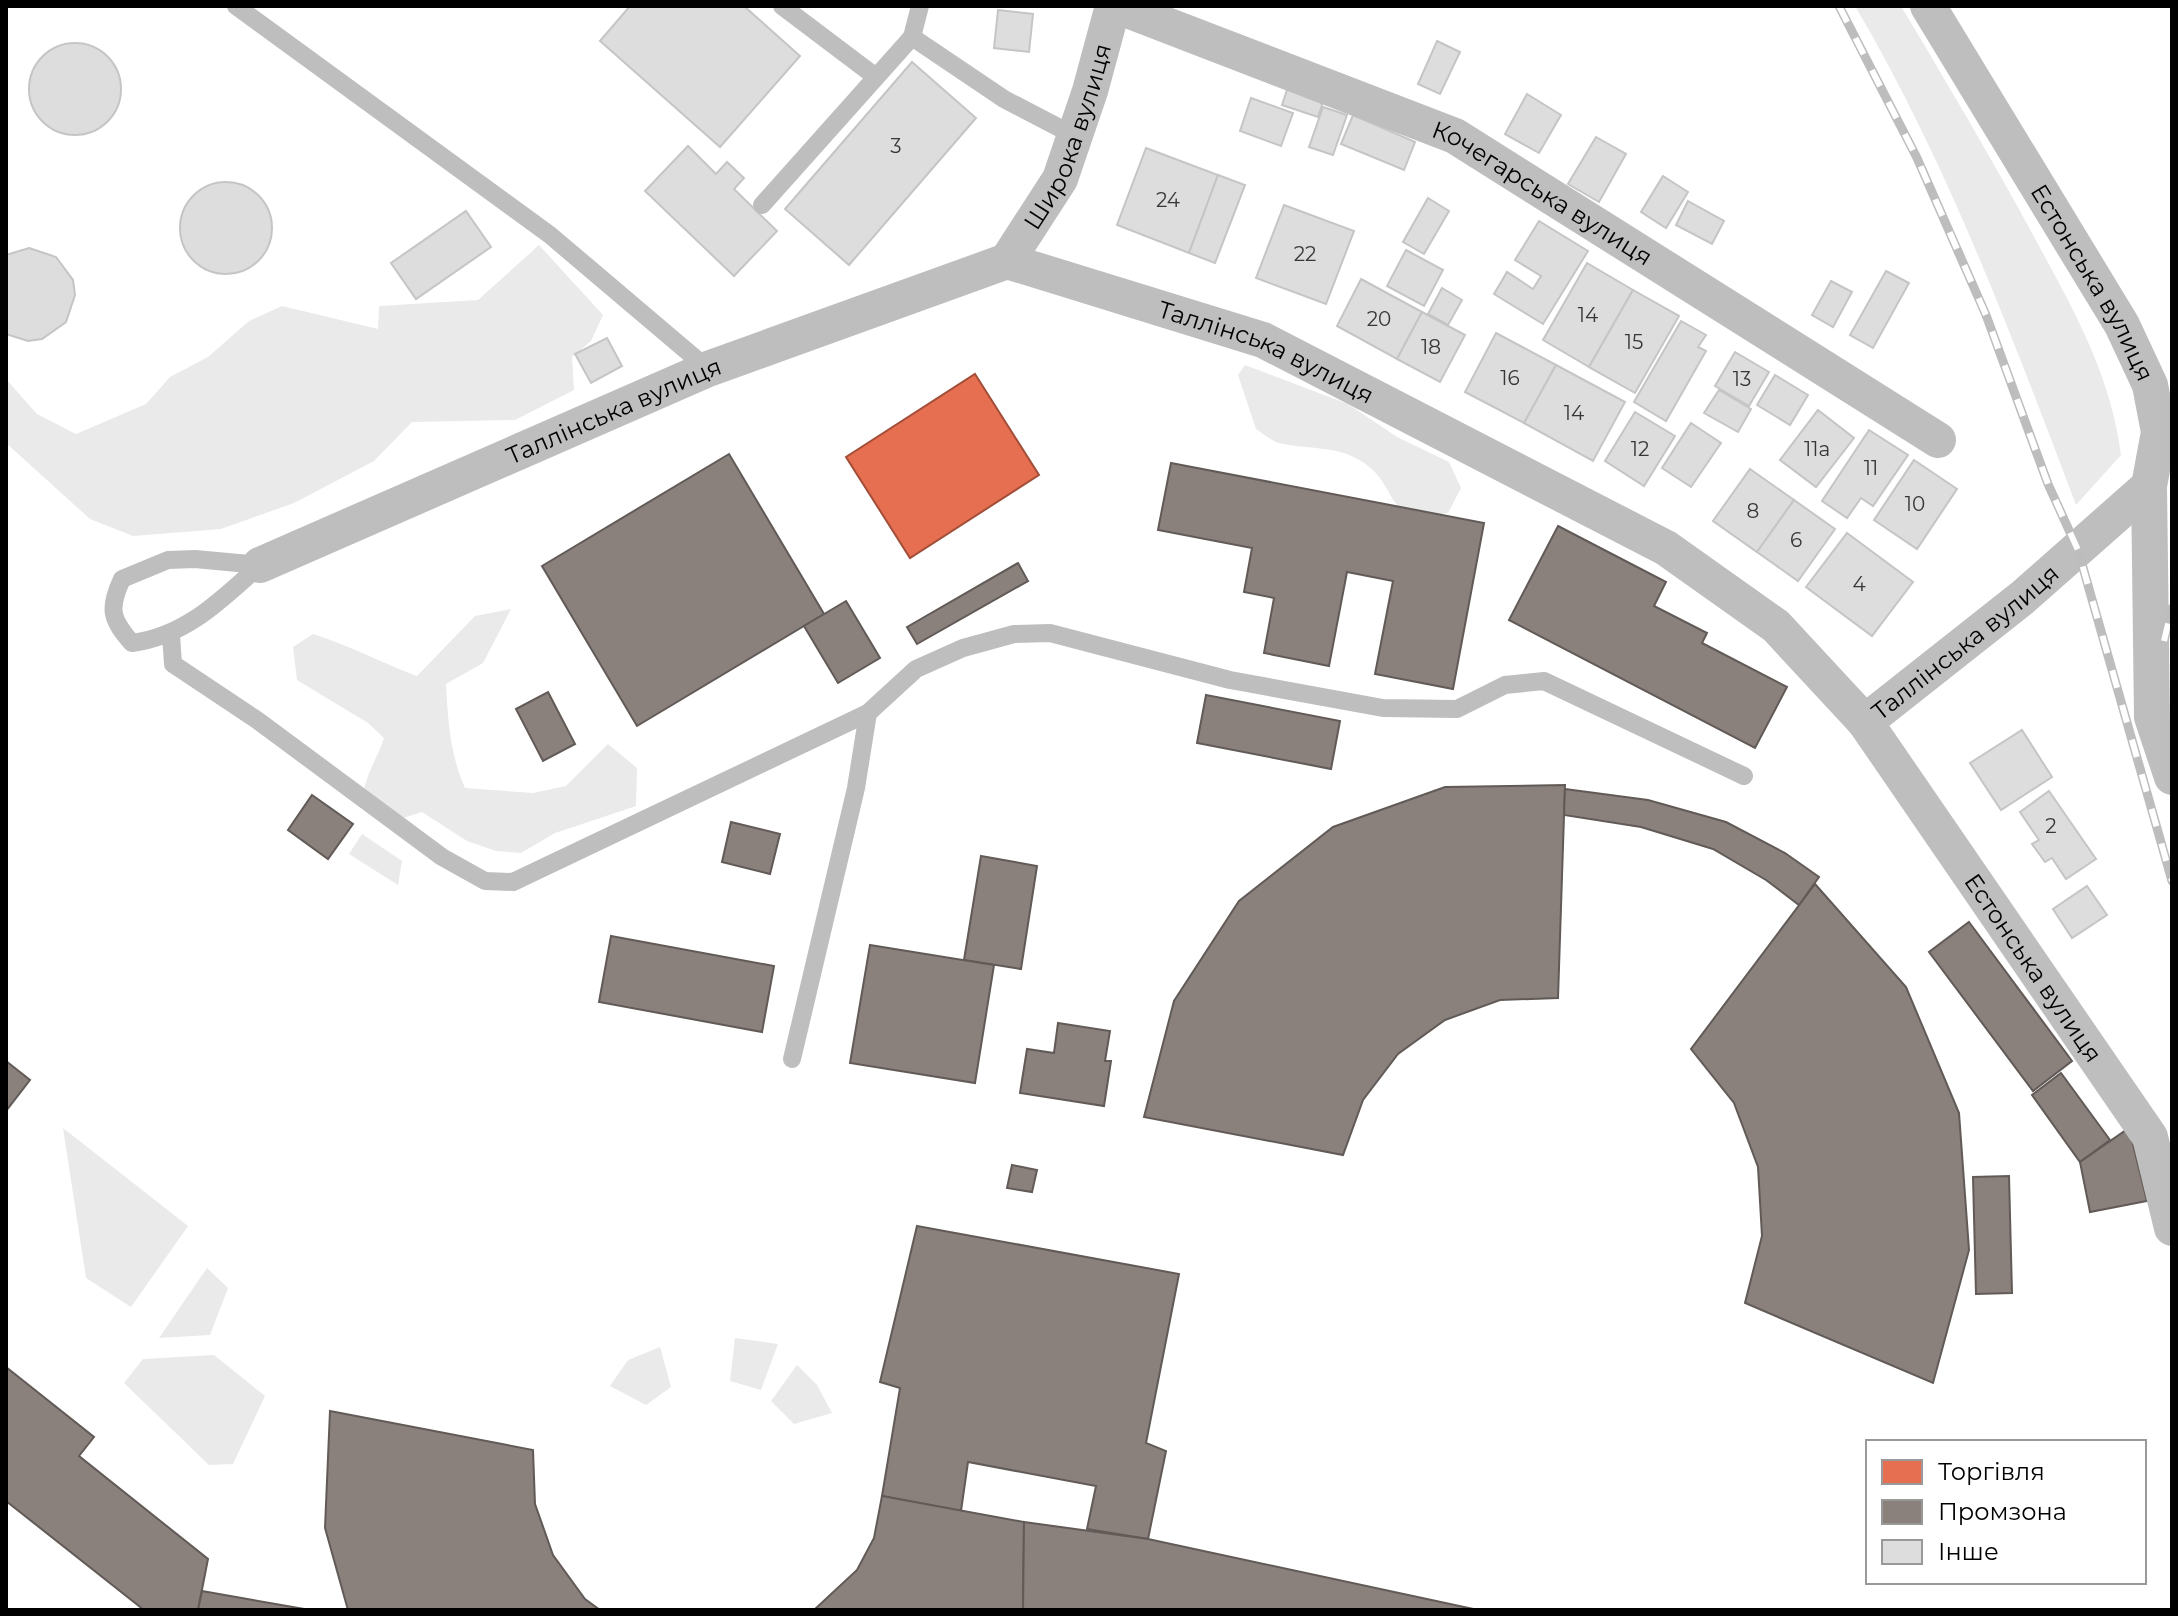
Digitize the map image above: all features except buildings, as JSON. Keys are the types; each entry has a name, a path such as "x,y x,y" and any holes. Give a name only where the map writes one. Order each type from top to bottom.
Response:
{"street":[{"name":"Широка вулиця","path":"1007,261 1060,179 1115,6"},
{"name":"Кочегарська вулиця","path":"1115,6 1455,136 1938,440"},
{"name":"Естонська вулиця","path":"1928,6 2122,325 2150,385 2159,432 2149,486 2152,717 2172,777"},
{"name":"Таллінська вулиця","path":"260,565 708,369 1007,261 1263,340 1666,548 1776,626 1865,722 2022,598 2149,486"},
{"name":"Естонська вулиця","path":"1865,722 2150,1137 2172,1228"}],"lane":[{"path":"236,6 550,235 708,369"},
{"path":"782,6 876,77"},
{"path":"762,205 912,37 920,6"},
{"path":"912,37 1004,99 1075,136"},
{"path":"168,560 260,565 210,611 171,635 132,643 115,623 113,597 122,579 168,560"},
{"path":"171,635 173,664 257,720 442,857 485,881 513,882 868,713 916,669 963,648 1014,634 1050,633 1230,680 1383,708 1457,709 1505,685 1544,681 1744,776"},
{"path":"792,1059 856,788 868,713"}],"shaded area":[{"path":"1855,6 1901,6 2022,215 2090,347 2109,399 2121,455 2076,505 1976,251 1919,126"},
{"path":"539,245 603,315 591,341 572,357 574,390 515,420 412,422 374,461 294,503 221,529 133,536 90,519 6,443 6,379 37,414 76,434 146,404 170,377 208,357 249,321 282,306 378,329 379,306 478,300"},
{"path":"1245,365 1348,404 1397,437 1449,462 1461,488 1448,513 1411,513 1394,501 1374,471 1352,456 1333,450 1279,443 1256,429 1238,375"},
{"path":"511,609 483,663 446,684 453,750 465,788 533,793 566,786 608,744 637,768 636,806 555,833 521,853 496,851 467,841 422,812 397,820 364,790 384,738 368,723 297,680 293,647 313,634 417,676 475,616"},
{"path":"362,834 402,861 398,885 349,854"},
{"path":"63,1128 188,1226 131,1307 86,1278"},
{"path":"207,1268 228,1288 210,1335 159,1338"},
{"path":"735,1338 778,1344 761,1390 730,1381"},
{"path":"660,1347 671,1387 646,1405 610,1386 628,1360"},
{"path":"214,1355 265,1396 233,1464 209,1465 124,1383 143,1359"},
{"path":"797,1365 817,1385 832,1413 794,1424 771,1401"}],"railway":[{"path":"1839,6 1917,158 1986,315 2048,484 2078,550 2172,881"},
{"path":"2164,641 2172,608"}]}
